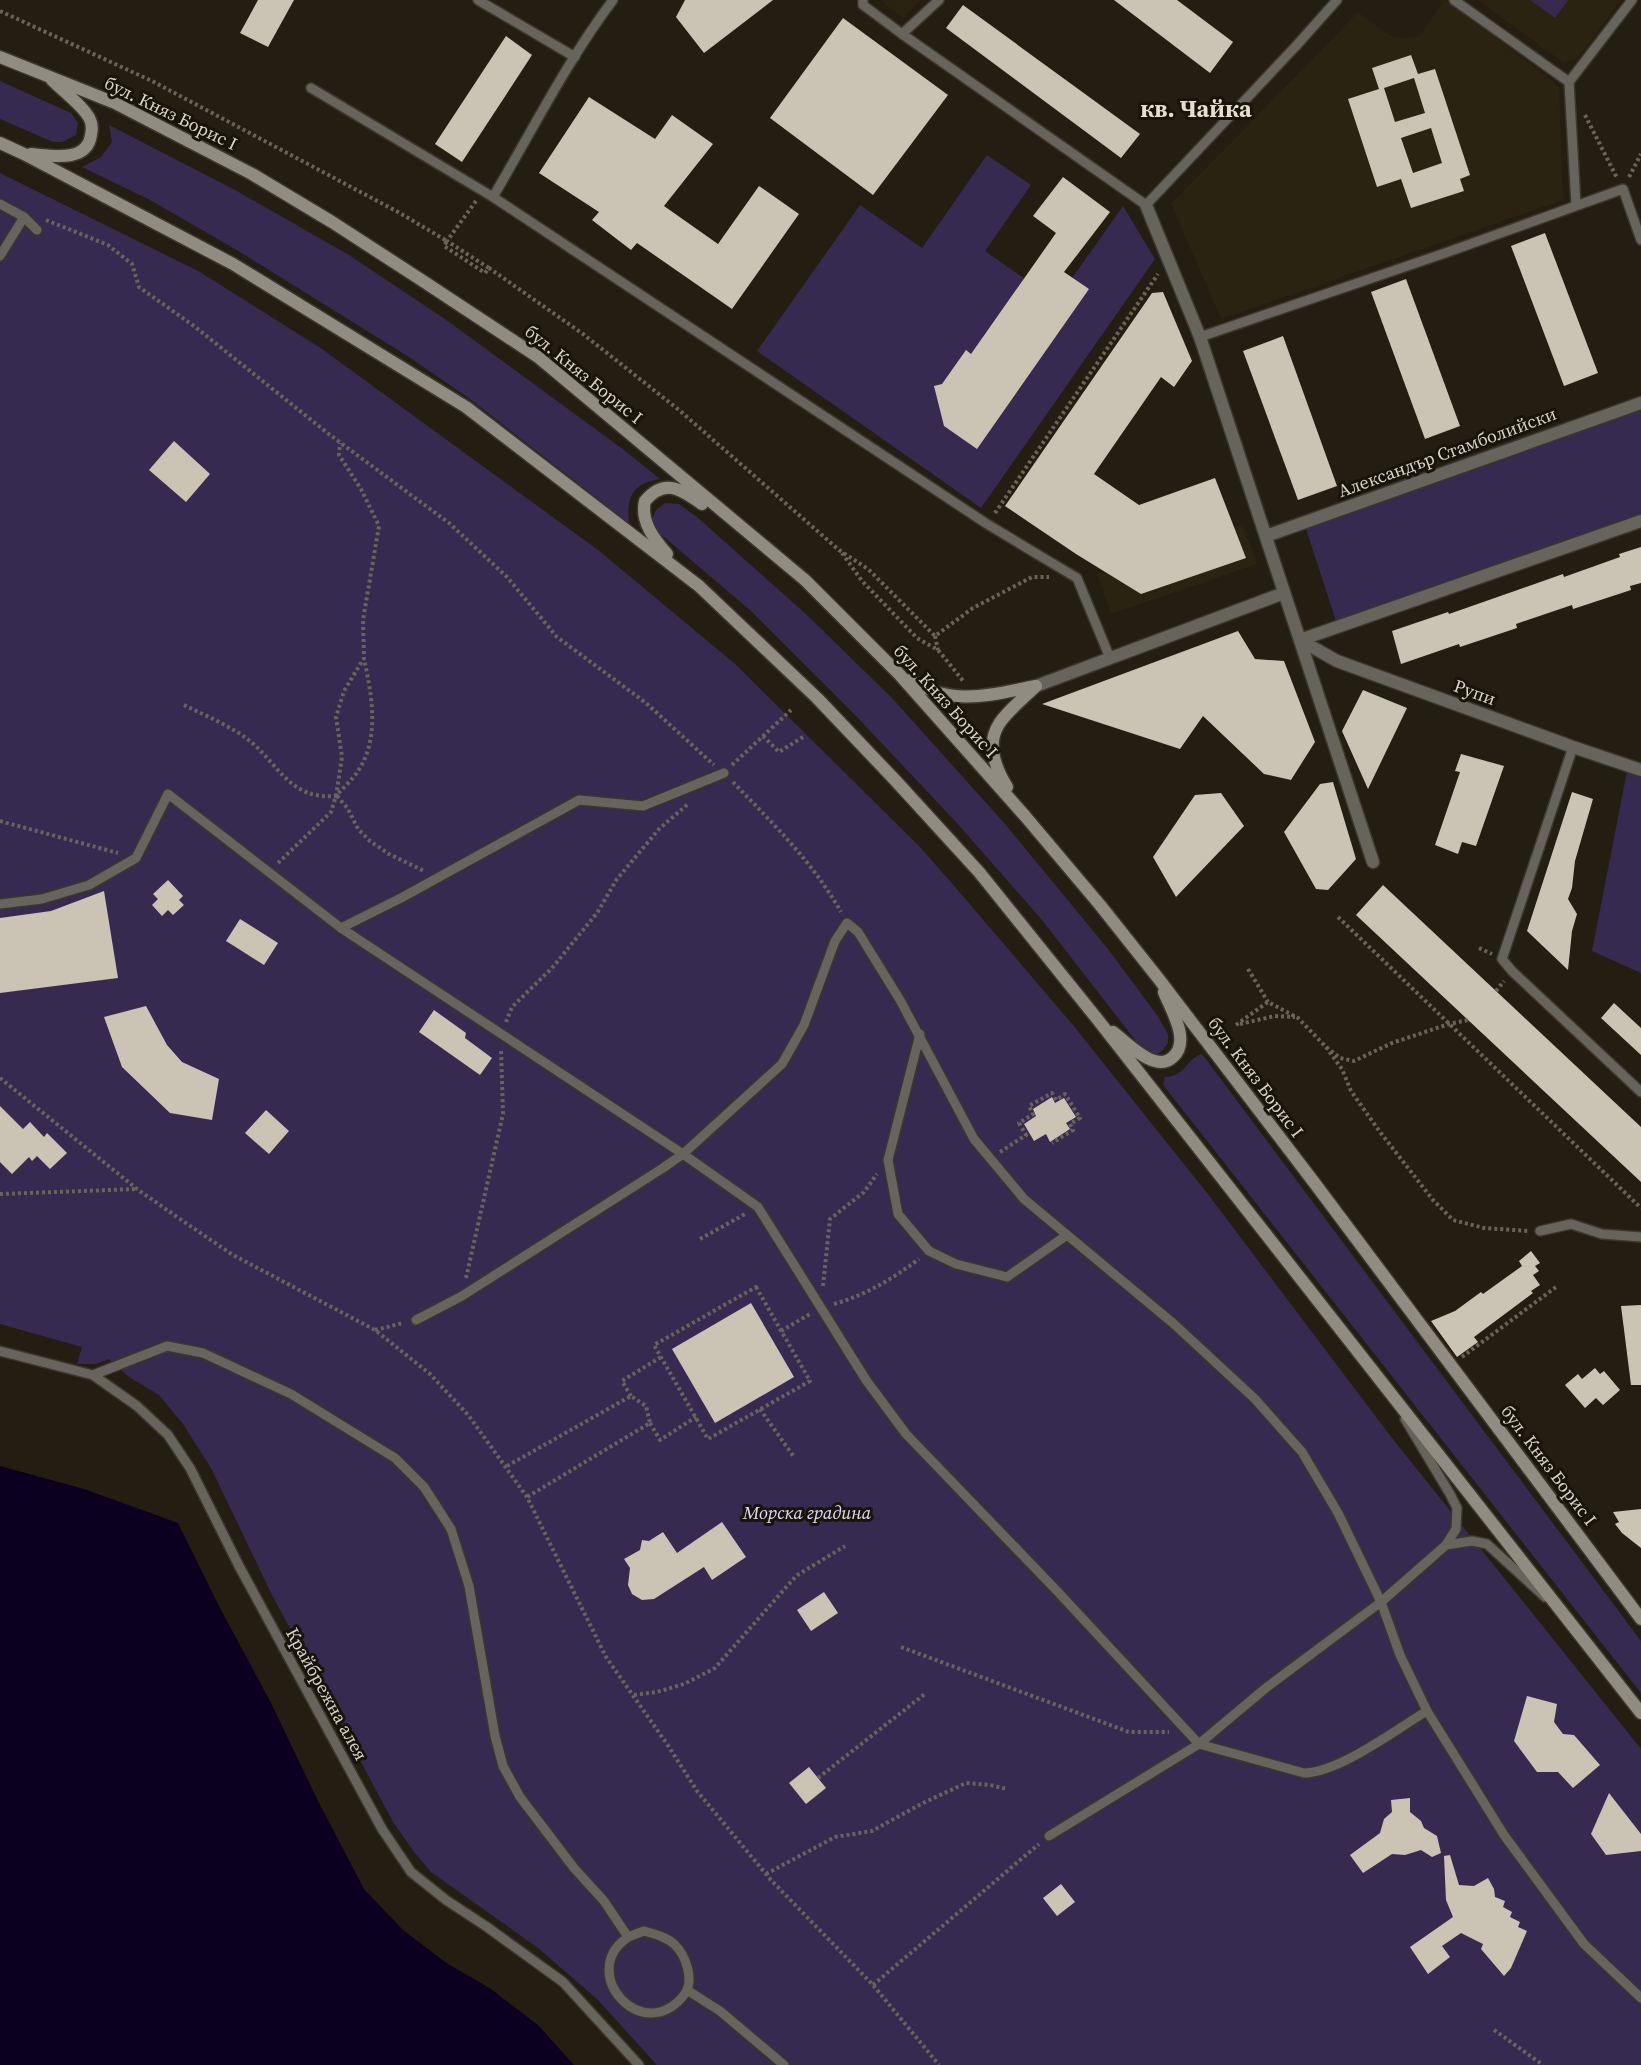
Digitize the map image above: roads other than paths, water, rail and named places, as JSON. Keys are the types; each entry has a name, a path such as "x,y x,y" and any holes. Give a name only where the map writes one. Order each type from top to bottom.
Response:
{"main road":[{"name":"бул. Княз Борис I","path":"0,57 115,104 252,174 426,283 538,357 805,580 899,674 1025,816 1158,978 1313,1180 1641,1619"},
{"path":"24,154 65,156 84,150 91,137 92,126 87,113 45,74"},
{"path":"0,143 233,264 466,407 699,586"},
{"path":"749,534 683,491 657,489 645,501 648,528 666,554 817,698 896,780 979,873 1098,1020 1641,1713"},
{"path":"899,674 921,687 951,697 976,697 1036,686"},
{"path":"1025,816 1000,775 992,748 998,724 1036,686"},
{"path":"1098,1020 1145,1056 1155,1061 1166,1062 1173,1057 1181,1043 1180,1033 1158,978"}],"street":[{"path":"1146,205 1200,337 1373,862"},
{"name":"Александър Стамболийски","path":"1266,536 1641,403"},
{"path":"1300,640 1641,521"},
{"path":"1036,686 1284,593"},
{"name":"Рупи","path":"1300,640 1337,661 1641,770"}],"lane":[{"path":"478,0 575,57"},
{"path":"493,197 575,57 613,0"},
{"path":"863,0 863,5 902,34 1146,205 1337,0"},
{"path":"902,34 939,0"},
{"path":"1454,0 1569,82"},
{"path":"1576,205 1569,82 1632,0"},
{"path":"311,88 493,197 987,524 1077,578 1110,658"},
{"path":"1200,337 1623,189 1641,240"},
{"path":"0,204 24,217 37,230"},
{"path":"0,256 24,217"},
{"path":"1573,747 1502,959 1641,1092"},
{"path":"341,928 579,800 643,806 724,773"},
{"path":"0,904 42,899 89,885 136,858 168,794 341,928 758,1207 866,1380 906,1434 1058,1592 1198,1744 1304,1773 1314,1773 1343,1762 1427,1711"},
{"path":"416,1320 462,1296 663,1168 682,1154 782,1064 804,1025 835,941 847,923 858,932 920,1034 974,1139 990,1160 1023,1198 1174,1324 1255,1399 1302,1452 1338,1513 1381,1602 1400,1655 1427,1711 1504,1835 1584,1944 1641,1998"},
{"path":"920,1034 888,1160 898,1214 929,1251 956,1264 1007,1277 1067,1235"},
{"path":"1540,1231 1571,1224 1602,1234 1641,1237"},
{"path":"93,1375 167,1346 204,1353 291,1394 395,1458 424,1487 451,1529 469,1586 495,1736 503,1766 520,1797 574,1868 604,1901 628,1937"},
{"name":"Крайбрежна алея","path":"0,1351 93,1375 137,1406 168,1435 190,1468 239,1566 382,1829 411,1872 446,1900 562,1982 639,2065"},
{"path":"1049,1836 1198,1744 1268,1687 1381,1602 1446,1545 1456,1529 1457,1508 1386,1388"},
{"path":"1446,1545 1472,1541 1487,1544 1566,1617"},
{"path":"644,1931 658,1935 674,1944 684,1957 689,1973 687,1990 677,2004 662,2012 645,2013 630,2008 617,1996 610,1981 610,1965 616,1949 628,1937 644,1931"},
{"path":"687,1990 720,2011 784,2065"}],"district":[{"name":"кв. Чайка","path":"1196,108"}],"park label":[{"name":"Морска градина","path":"807,1512"}]}
